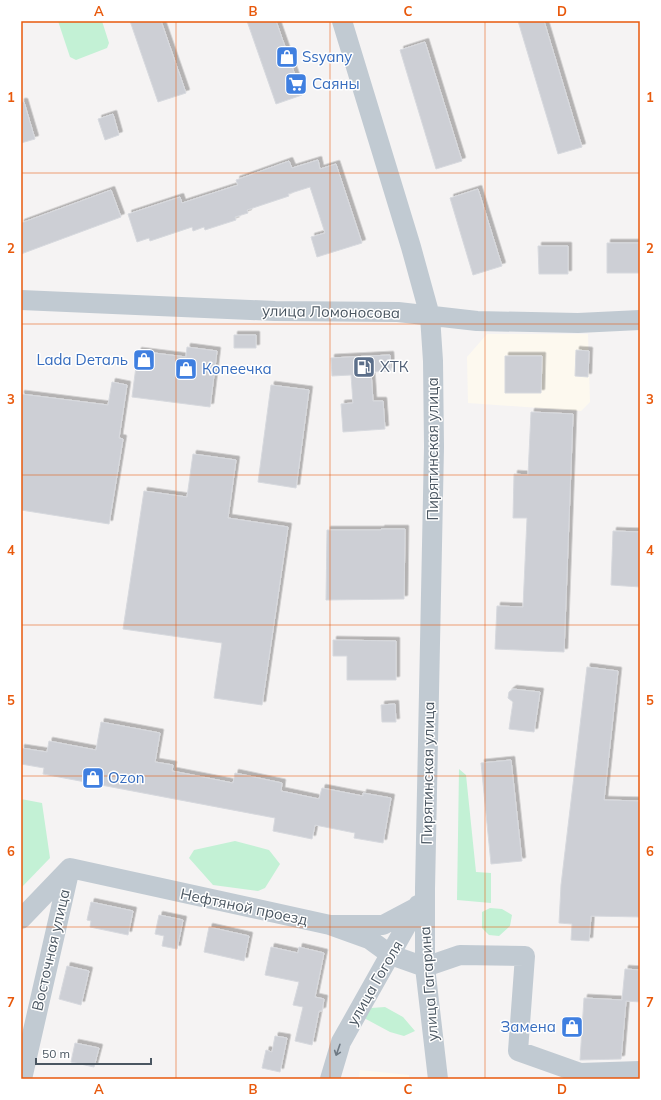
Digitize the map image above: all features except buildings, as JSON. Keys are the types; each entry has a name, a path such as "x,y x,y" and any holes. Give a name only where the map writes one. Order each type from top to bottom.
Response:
{"street":[{"name":"Пирятинская улица","path":"342,21 411,248 430,316 434,361 434,447 425,889"},
{"name":"улица Ломоносова","path":"21,300 275,311 398,312 477,321 578,323 640,320"},
{"path":"21,919 70,868"},
{"name":"Нефтяной проезд","path":"70,868 330,925 383,925 417,907"},
{"name":"Восточная улица","path":"22,1079 70,868"},
{"name":"улица Гоголя","path":"330,1079 341,1042 417,907 425,889"},
{"name":"улица Гагарина","path":"425,889 426,967 438,1079"},
{"path":"330,925 369,939 391,954 426,967 460,955 525,956 518,1051 580,1073 640,1071"}],"shaded area":[{"path":"487,334 588,334 590,402 581,411 468,403 467,357"},
{"path":"360,1070 409,1075 409,1079 359,1079"}],"green space":[{"path":"58,21 102,21 109,43 107,48 76,60 70,57"},
{"path":"459,769 466,775 476,872 491,873 491,903 457,900"},
{"path":"21,799 42,803 50,858 21,888"},
{"path":"235,841 269,850 280,864 265,888 258,891 213,885 189,858 194,850"},
{"path":"490,908 502,909 512,915 510,926 499,936 489,935 482,928 482,912"},
{"path":"385,1007 403,1017 415,1031 404,1036 390,1032 364,1018 371,1008"}],"place":[{"name":"Ssyany","path":"287,57"},
{"name":"Саяны","path":"296,84"},
{"name":"Lada Dеталь","path":"144,360"},
{"name":"ХТК","path":"364,367"},
{"name":"Копеечка","path":"186,369"},
{"name":"Ozon","path":"93,778"},
{"name":"Замена","path":"572,1027"}]}
